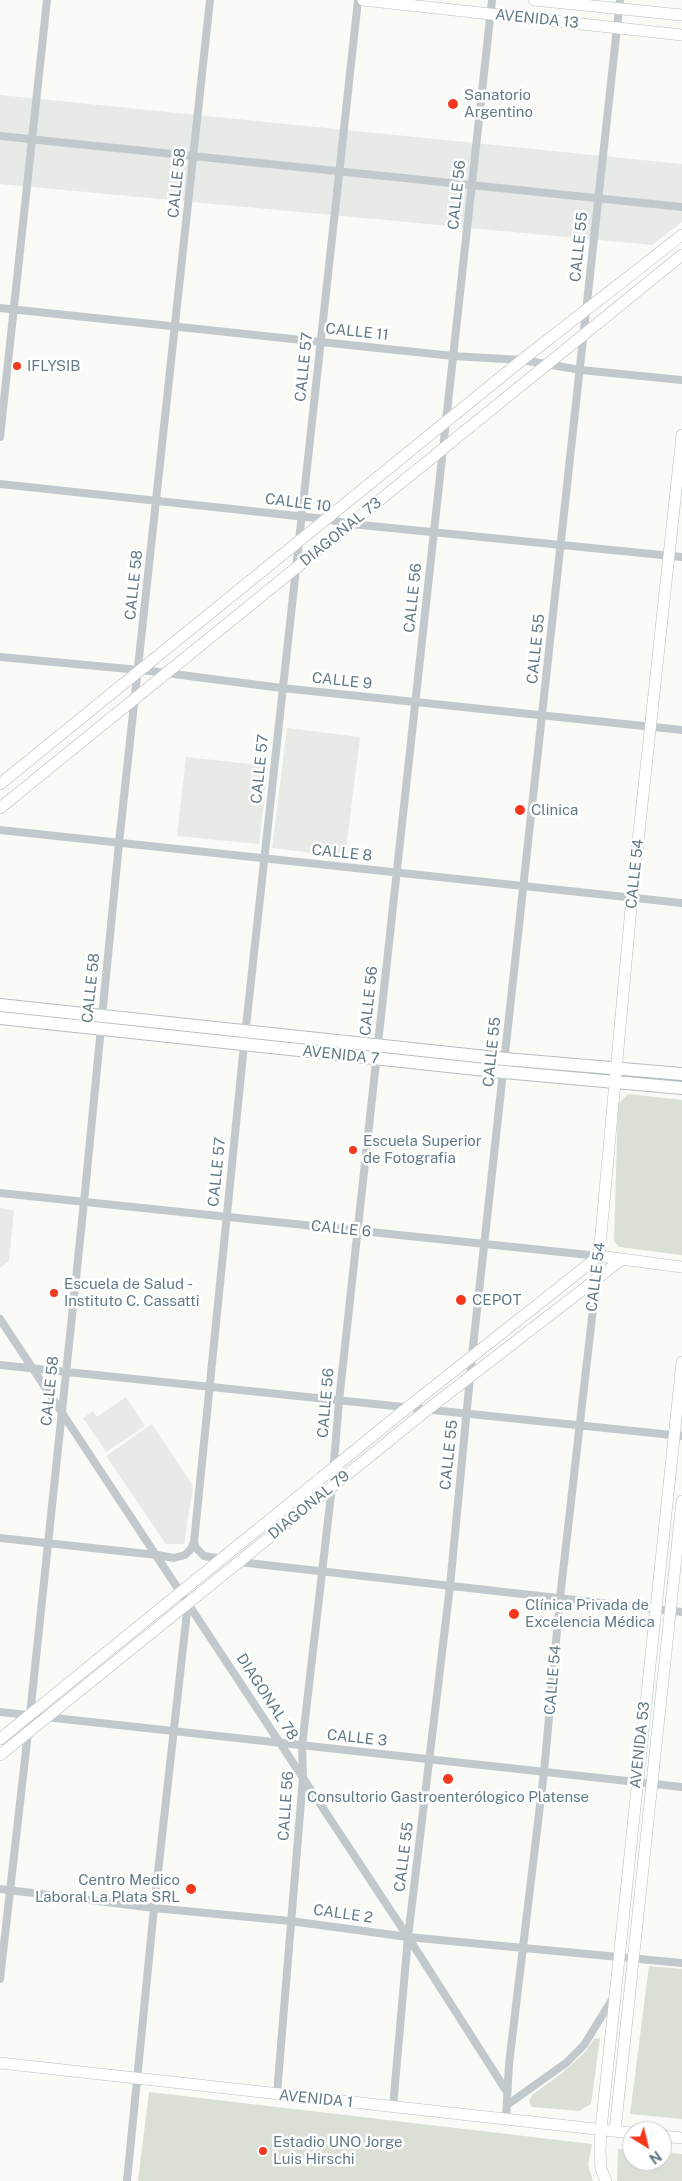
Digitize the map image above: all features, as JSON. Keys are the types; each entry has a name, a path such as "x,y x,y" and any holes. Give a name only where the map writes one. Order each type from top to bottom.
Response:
{"main road":[{"name":"AVENIDA 13","path":"362,0 682,35"},
{"name":"AVENIDA 13","path":"534,0 619,4 682,15"},
{"name":"DIAGONAL 73","path":"0,784 522,360 682,234"},
{"name":"DIAGONAL 73","path":"0,808 682,254"},
{"name":"CALLE 54","path":"598,1256 632,898 682,435"},
{"name":"AVENIDA 7","path":"0,1005 505,1059 682,1074"},
{"name":"AVENIDA 7","path":"0,1018 377,1059 682,1088"},
{"name":"CALLE 6","path":"598,1256 682,1267"},
{"name":"DIAGONAL 79","path":"0,1739 182,1593 407,1408 598,1256"},
{"name":"DIAGONAL 79","path":"0,1755 426,1410 621,1260"},
{"name":"AVENIDA 53","path":"606,2181 601,2169 601,2129 655,1609 678,1435 682,1362"},
{"name":"AVENIDA 53","path":"615,2131 653,1784 676,1611 682,1501"},
{"name":"AVENIDA 1","path":"0,2063 622,2132"}],"street":[{"path":"0,437 48,0"},
{"name":"CALLE 58","path":"0,1979 30,1715 84,1202 119,843 210,0"},
{"name":"CALLE 57","path":"194,1542 208,1387 244,1045 358,0"},
{"name":"CALLE 56","path":"277,2094 303,1777 302,1746 332,1486 339,1401 492,0"},
{"name":"CALLE 55","path":"393,2107 408,1937 450,1586 472,1376 472,1356 581,370 619,4"},
{"path":"0,136 682,207"},
{"name":"CALLE 11","path":"0,308 453,356 522,360 581,370 682,380"},
{"name":"CALLE 10","path":"0,484 325,519 351,524 682,557"},
{"name":"CALLE 9","path":"0,657 139,670 282,688 682,730"},
{"name":"CALLE 8","path":"0,830 682,903"},
{"name":"CALLE 6","path":"0,1193 598,1256"},
{"name":"CALLE 54","path":"506,2119 507,2092 544,1772 560,1598 598,1256"},
{"name":"DIAGONAL 78","path":"0,1319 281,1743 507,2092"},
{"path":"0,1365 678,1435"},
{"path":"0,1538 157,1554 174,1558 180,1557 191,1549 194,1542"},
{"path":"194,1542 204,1556 222,1559"},
{"path":"240,1562 676,1611"},
{"path":"127,2181 154,1908 188,1603"},
{"name":"CALLE 3","path":"0,1712 682,1787"},
{"name":"CALLE 2","path":"0,1889 154,1908 290,1921 408,1937 524,1946 682,1963"},
{"path":"507,2105 566,2063 584,2045 614,1998"}],"shaded area":[{"path":"0,95 682,164 682,222 652,245 0,184"},
{"path":"287,728 360,737 345,857 272,848"},
{"path":"186,757 268,766 259,844 177,836"},
{"path":"628,1094 682,1100 682,1255 619,1247 614,1241 618,1104"},
{"path":"0,1208 14,1210 9,1261 0,1268"},
{"path":"126,1397 145,1426 106,1452 83,1418 93,1411 97,1417"},
{"path":"152,1424 193,1486 184,1544 166,1544 106,1456"},
{"path":"649,1966 682,1969 682,2119 630,2114"},
{"path":"600,2038 591,2104 579,2111 532,2107 529,2102 532,2095 562,2073 585,2052 594,2039"},
{"name":"Estadio UNO Jorge Luis Hirschi","path":"149,2092 592,2144 588,2165 593,2181 138,2181"},
{"path":"618,2149 622,2149 622,2171 672,2171 672,2153 682,2154 682,2181 617,2181"}],"place":[{"name":"Sanatorio Argentino","path":"453,104"},
{"name":"IFLYSIB","path":"17,366"},
{"name":"Clinica","path":"520,810"},
{"name":"Escuela Superior de Fotografia","path":"353,1150"},
{"name":"Escuela de Salud - Instituto C. Cassatti","path":"54,1293"},
{"name":"CEPOT","path":"461,1300"},
{"name":"Clínica Privada de Excelencia Médica","path":"514,1614"},
{"name":"Consultorio Gastroenterólogico Platense","path":"448,1779"},
{"name":"Centro Medico Laboral La Plata SRL","path":"191,1889"},
{"name":"Estadio UNO Jorge Luis Hirschi","path":"263,2151"}]}
